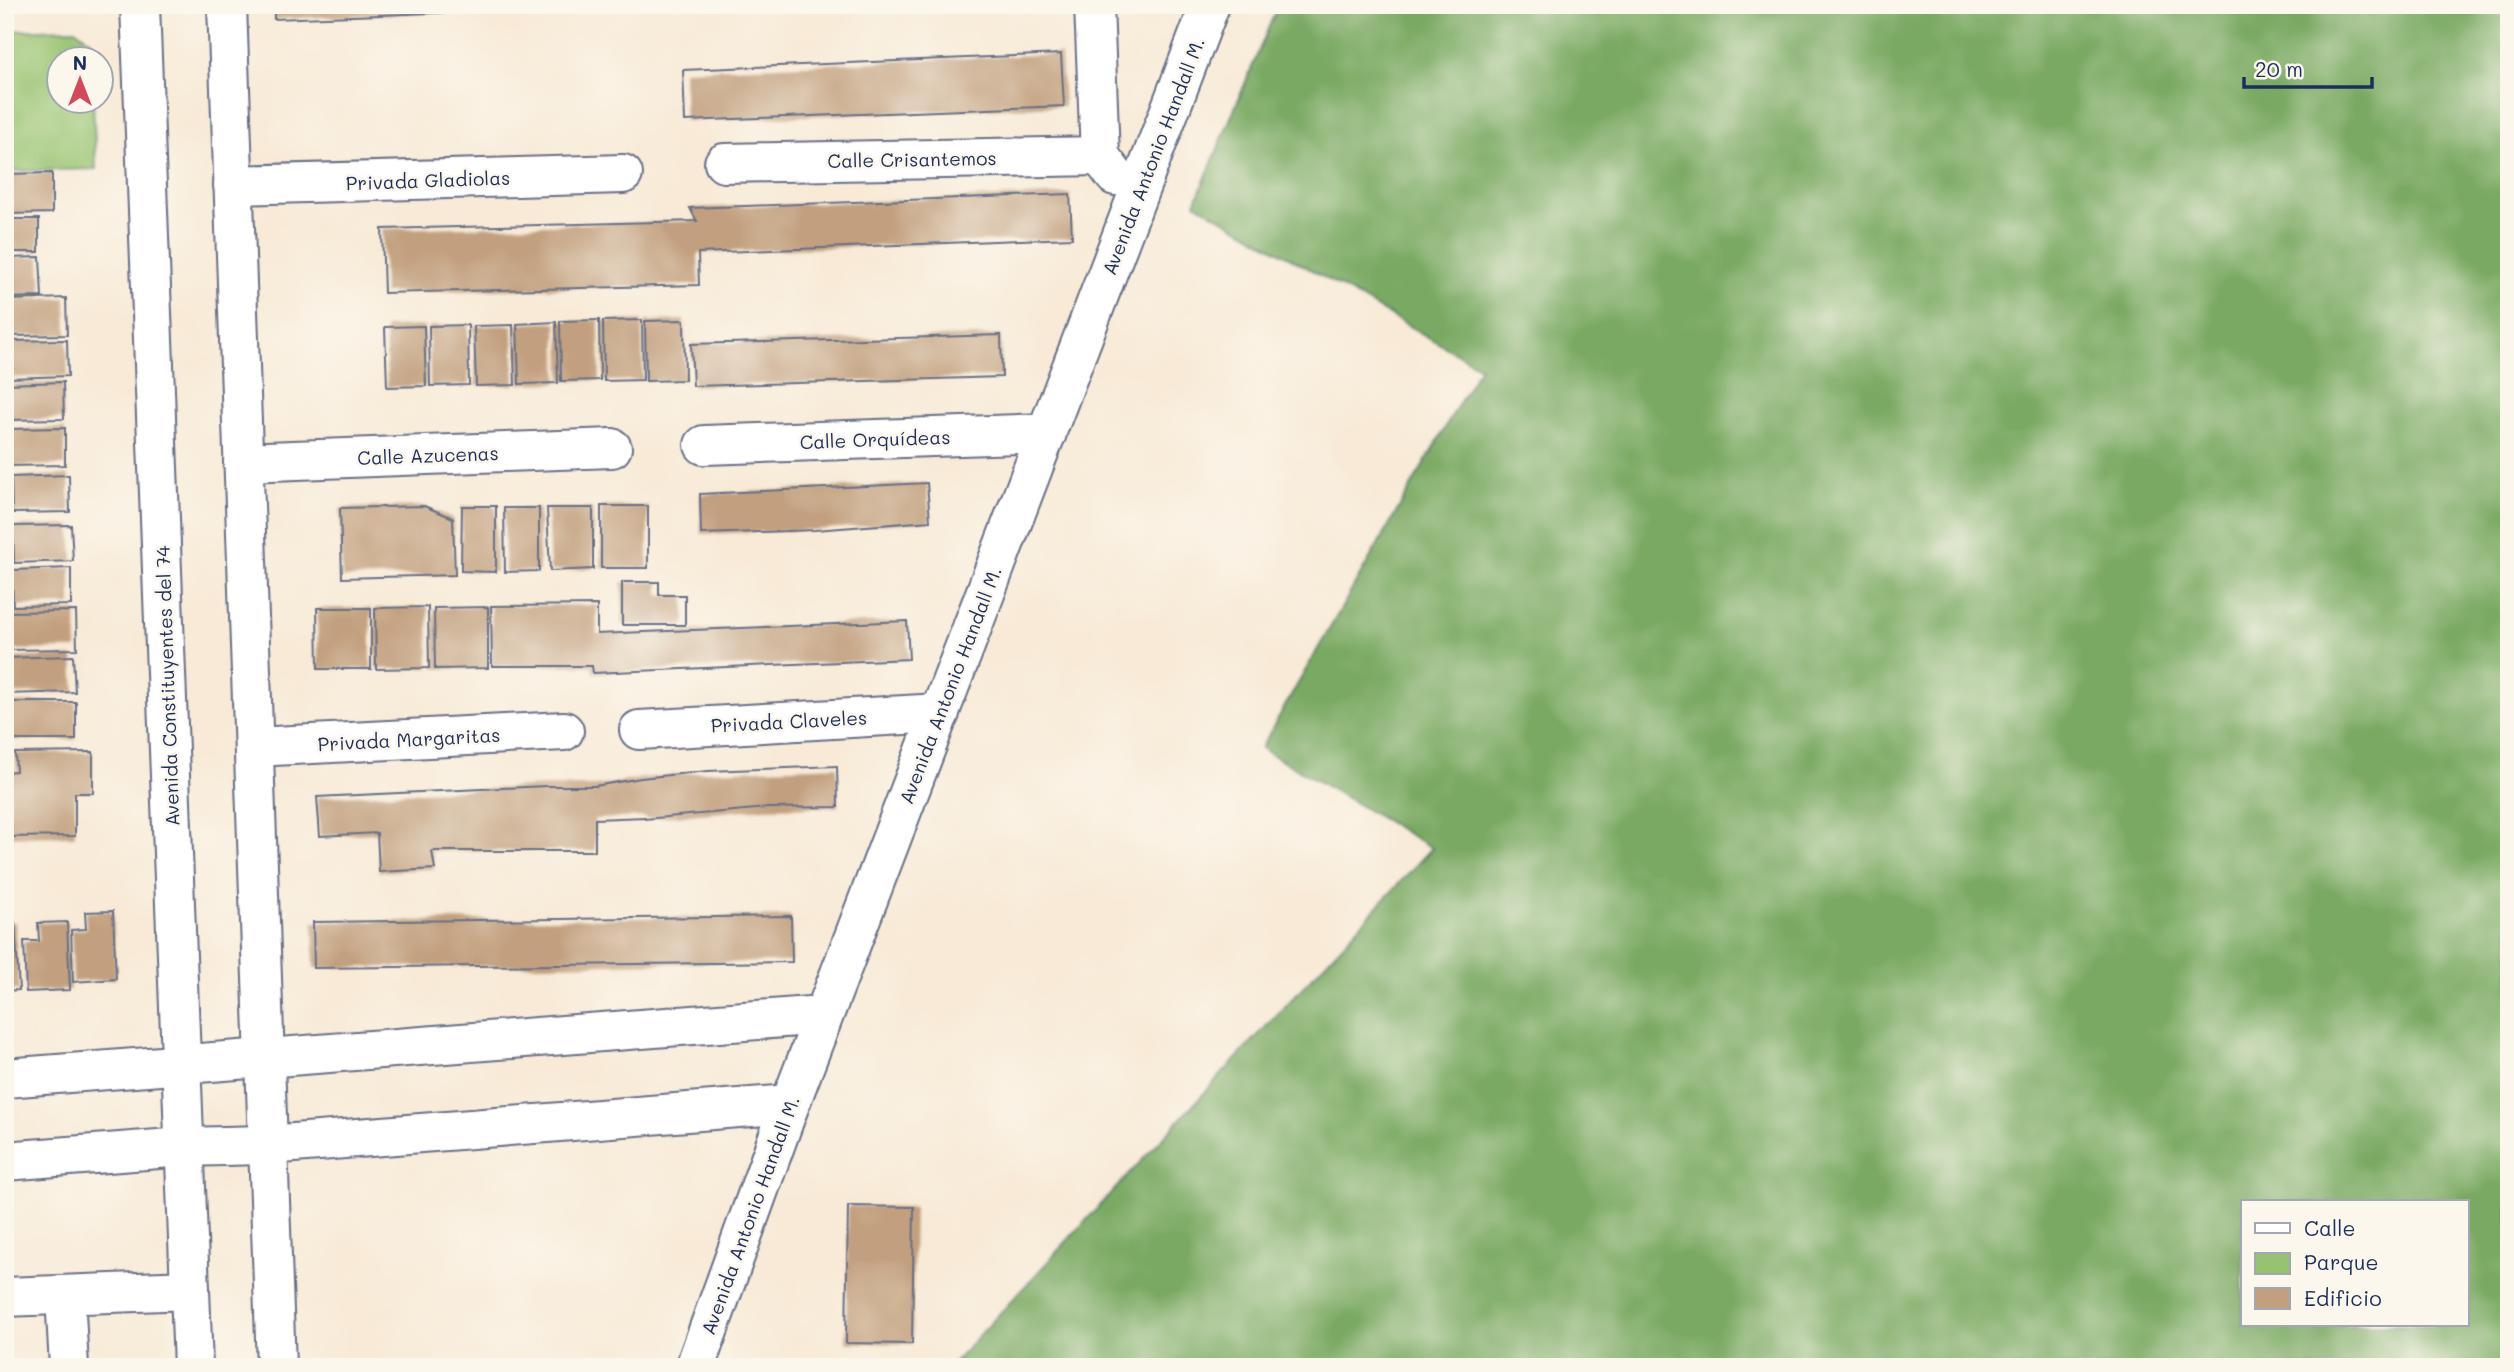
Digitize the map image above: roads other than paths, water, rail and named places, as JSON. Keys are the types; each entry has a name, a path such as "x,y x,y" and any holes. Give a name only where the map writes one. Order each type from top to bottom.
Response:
{"street":[{"name":"Avenida Constituyentes del 74","path":"141,5 193,1367"},
{"path":"227,5 276,1367"},
{"path":"1094,5 1100,156 1135,203"},
{"name":"Avenida Antonio Handall M.","path":"695,1367 823,1015 1210,5"},
{"name":"Calle Crisantemos","path":"724,163 1100,156"},
{"name":"Privada Gladiolas","path":"233,185 623,174"},
{"name":"Calle Orquídeas","path":"704,445 1047,433"},
{"name":"Calle Azucenas","path":"243,462 612,448"},
{"name":"Privada Claveles","path":"639,730 940,713"},
{"name":"Privada Margaritas","path":"254,747 564,731"},
{"path":"5,1078 823,1015"},
{"path":"5,1161 184,1147 268,1145 790,1104"},
{"path":"5,1297 190,1290"},
{"path":"65,1295 69,1367"}]}
